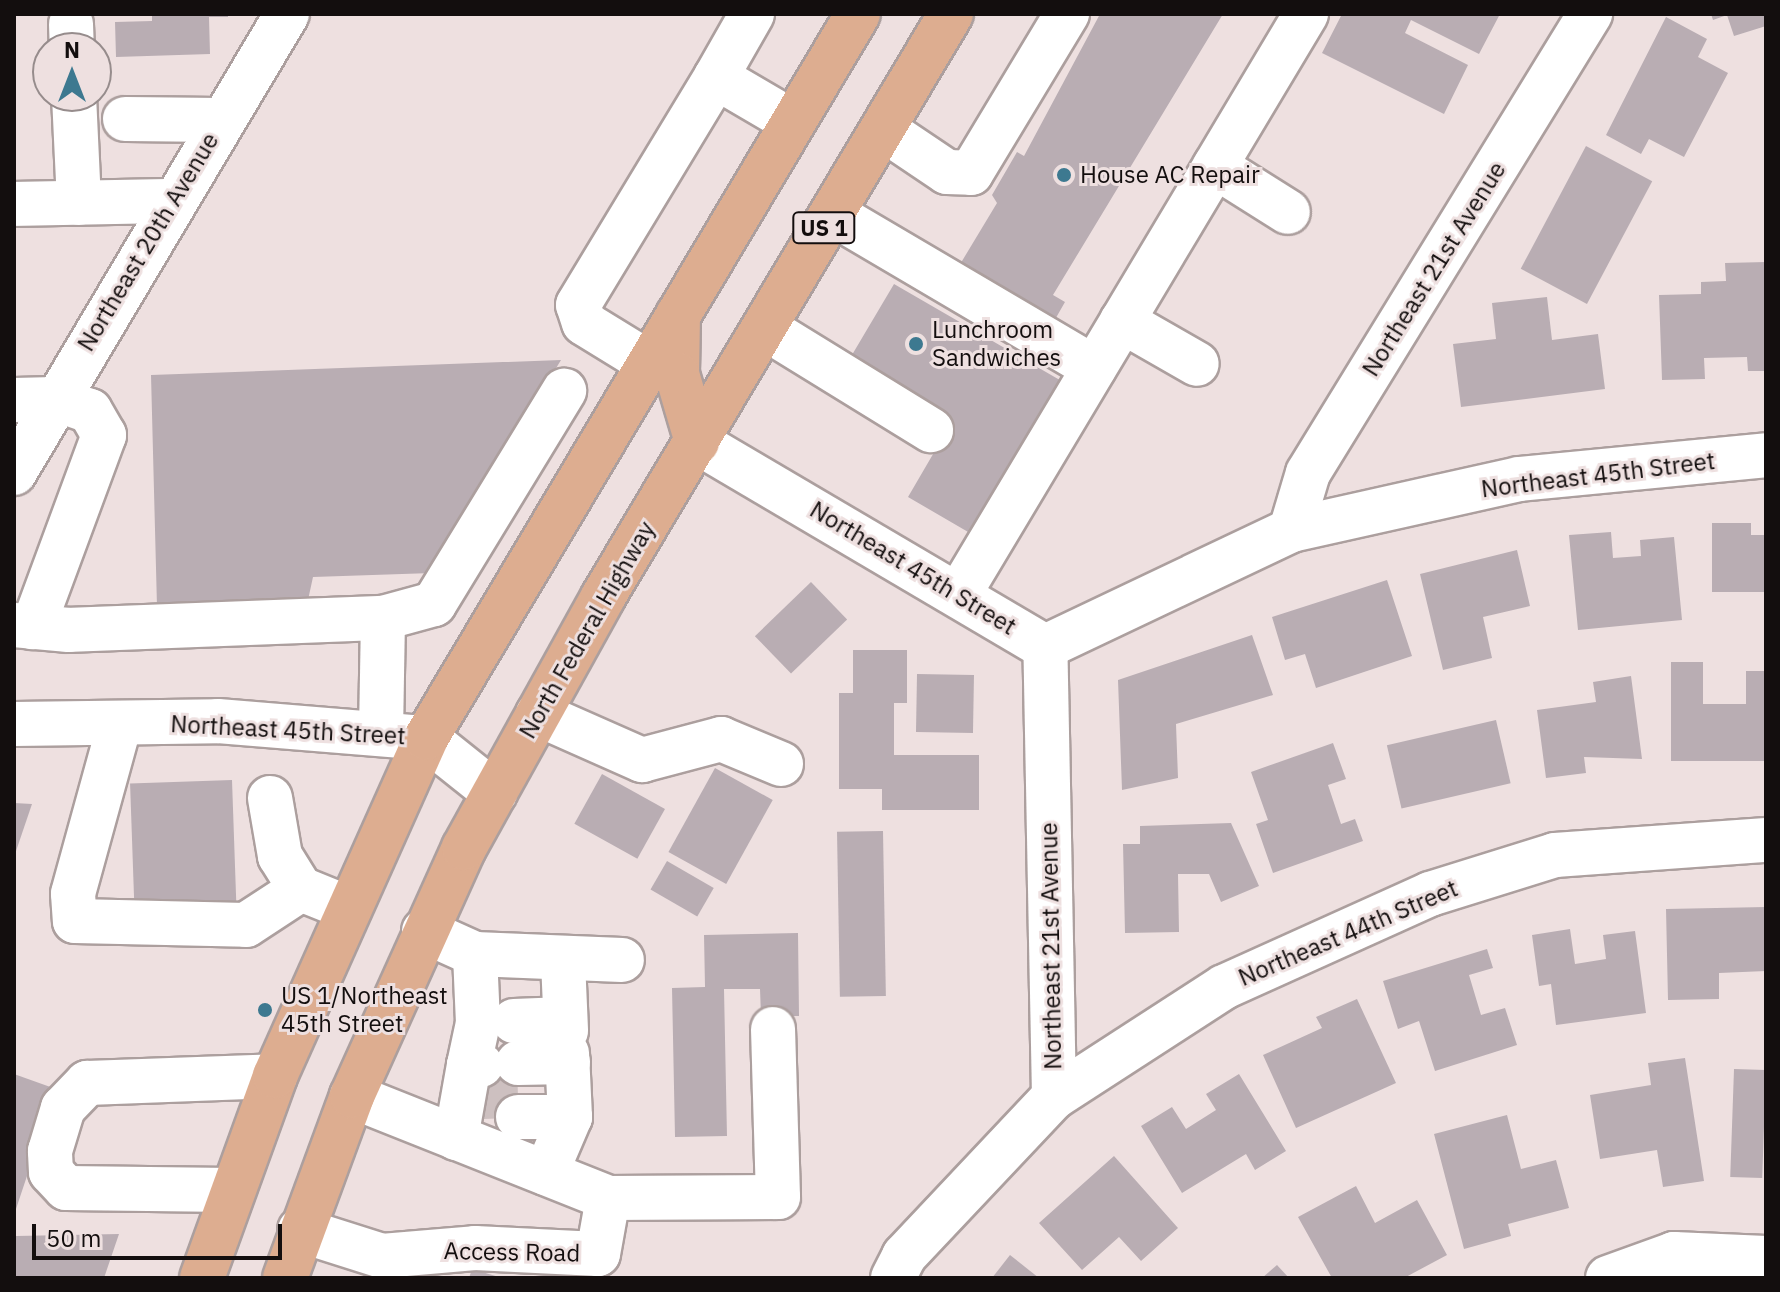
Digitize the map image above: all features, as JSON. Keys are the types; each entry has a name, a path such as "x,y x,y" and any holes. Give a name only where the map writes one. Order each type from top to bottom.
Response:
{"main road":[{"path":"202,1278 231,1190 275,1076 426,738 858,14"},
{"name":"North Federal Highway","path":"285,1278 300,1230 352,1096 424,931 495,793 697,442 951,14"},
{"path":"678,313 677,374 697,442"}],"street":[{"name":"Northeast 20th Avenue","path":"14,473 34,399 171,201 287,14"},
{"path":"649,363 584,323 578,305 752,14"},
{"path":"883,129 947,172 971,173 1067,14"},
{"path":"959,594 1306,14"},
{"name":"Northeast 21st Avenue","path":"1291,530 1308,473 1590,14"},
{"path":"716,77 793,122"},
{"path":"75,112 79,203"},
{"path":"125,119 221,120"},
{"path":"1215,166 1288,212"},
{"path":"14,204 171,201"},
{"path":"833,214 1094,368"},
{"path":"1122,321 1197,364"},
{"path":"765,328 931,430"},
{"path":"34,399 90,411 101,423 103,447 24,626 383,618 434,604 564,391"},
{"name":"Northeast 45th Street","path":"697,442 1045,647 1291,530 1519,479 1766,455"},
{"path":"381,734 383,618"},
{"name":"Northeast 21st Avenue","path":"893,1278 904,1256 1054,1097 1045,647"},
{"path":"538,714 642,760 721,739 781,764"},
{"name":"Northeast 45th Street","path":"14,724 218,721 426,738 495,793"},
{"path":"120,723 73,894 75,921 246,925 301,889"},
{"path":"270,798 280,856 301,889 348,908"},
{"name":"Northeast 44th Street","path":"1054,1097 1224,987 1430,894 1555,855 1766,840"},
{"path":"424,931 475,954 563,961 622,960"},
{"path":"475,954 478,1023 488,1090 546,1173 608,1198 778,1197 773,1029"},
{"path":"546,1173 568,1063 563,961"},
{"path":"488,1090 568,1063"},
{"path":"352,1096 488,1090 568,1063"},
{"path":"231,1190 66,1188 51,1172 50,1151 63,1108 87,1083 275,1076"},
{"name":"Access Road","path":"300,1230 382,1256 475,1248 596,1266 608,1198"},
{"path":"1608,1278 1674,1254 1766,1258"}],"building":[{"path":"152,14 228,14 228,17 209,17 210,54 116,57 115,22 152,21"},
{"name":"House AC Repair","path":"1100,14 1223,14 1053,295 1065,302 1053,323 959,266 997,203 992,195 1017,152 1024,156"},
{"path":"1342,14 1500,14 1479,54 1411,20 1405,33 1468,65 1444,114 1322,53"},
{"path":"1711,14 1766,14 1766,26 1734,36 1727,15 1713,20"},
{"path":"1666,17 1707,39 1698,57 1728,73 1684,157 1649,139 1641,154 1606,135"},
{"path":"1586,146 1652,181 1587,304 1521,269"},
{"path":"1766,262 1766,371 1748,371 1747,357 1704,358 1705,379 1662,380 1659,295 1701,294 1701,282 1726,281 1725,263"},
{"path":"894,284 1065,383 975,536 908,497 950,425 846,365"},
{"path":"1547,297 1552,340 1598,334 1605,389 1461,407 1453,344 1496,339 1492,303"},
{"path":"561,360 432,573 313,577 308,600 157,607 151,375"},
{"path":"1712,523 1751,523 1751,535 1766,535 1766,592 1712,592"},
{"path":"1611,532 1613,558 1641,556 1640,540 1674,537 1682,620 1578,630 1569,535"},
{"path":"1517,550 1530,606 1483,617 1492,658 1443,670 1420,574"},
{"path":"1387,580 1412,656 1316,688 1305,654 1285,660 1272,617"},
{"path":"811,582 847,619 791,674 755,636"},
{"path":"1252,635 1273,695 1176,724 1178,778 1122,790 1118,680"},
{"path":"853,650 907,650 907,703 894,703 894,755 979,755 979,810 882,810 882,789 839,789 839,693 853,693"},
{"path":"1671,662 1703,662 1703,704 1746,704 1746,671 1766,671 1766,761 1671,761"},
{"path":"917,674 974,675 973,733 916,732"},
{"path":"1631,676 1642,759 1584,757 1586,773 1546,778 1537,710 1596,702 1593,682"},
{"path":"1496,720 1511,783 1401,809 1387,745"},
{"path":"1333,743 1346,779 1328,785 1341,824 1355,819 1363,841 1273,873 1256,824 1268,820 1251,772"},
{"path":"715,768 773,800 726,884 668,852"},
{"path":"602,774 665,809 637,859 574,824"},
{"path":"232,780 236,902 134,905 130,784"},
{"path":"14,803 32,804 14,857"},
{"path":"1231,823 1259,886 1221,902 1209,874 1178,874 1179,932 1125,933 1123,844 1140,844 1140,826"},
{"path":"883,831 886,996 840,997 837,832"},
{"path":"667,861 714,888 697,917 650,890"},
{"path":"1766,907 1766,971 1719,973 1719,999 1668,1000 1666,909"},
{"path":"1570,929 1575,964 1606,959 1603,935 1635,931 1646,1013 1556,1025 1551,984 1539,986 1532,935"},
{"path":"798,933 799,1016 761,1016 760,989 724,989 727,1136 675,1137 672,988 705,987 704,935"},
{"path":"1487,949 1493,968 1469,975 1481,1015 1505,1008 1517,1045 1435,1071 1419,1021 1398,1029 1383,981"},
{"path":"1357,999 1396,1083 1296,1128 1263,1055 1322,1028 1316,1017"},
{"path":"1685,1058 1704,1181 1663,1187 1657,1150 1600,1159 1590,1095 1651,1085 1648,1063"},
{"path":"1734,1069 1766,1070 1762,1178 1730,1177"},
{"path":"14,1074 56,1089 15,1212 14,1212"},
{"path":"1239,1074 1286,1151 1255,1170 1246,1154 1182,1193 1141,1126 1172,1107 1186,1129 1216,1110 1206,1094"},
{"path":"1507,1115 1521,1169 1556,1160 1569,1208 1508,1224 1511,1236 1464,1249 1434,1134"},
{"path":"1114,1156 1178,1228 1141,1261 1119,1237 1082,1270 1039,1223"},
{"path":"1356,1186 1375,1223 1417,1200 1447,1255 1404,1278 1332,1278 1298,1217"},
{"path":"14,1231 16,1236 119,1234 104,1278 14,1278"},
{"path":"1010,1255 1039,1278 992,1278"},
{"path":"1277,1265 1289,1278 1262,1278"},
{"path":"472,1269 499,1277 499,1278 469,1278"}],"tunnel":[{"path":"483,1097 518,1096"}],"place":[{"name":"House AC Repair","path":"1064,175"},
{"name":"Lunchroom Sandwiches","path":"916,344"},
{"name":"US 1/Northeast 45th Street","path":"265,1010"}]}
